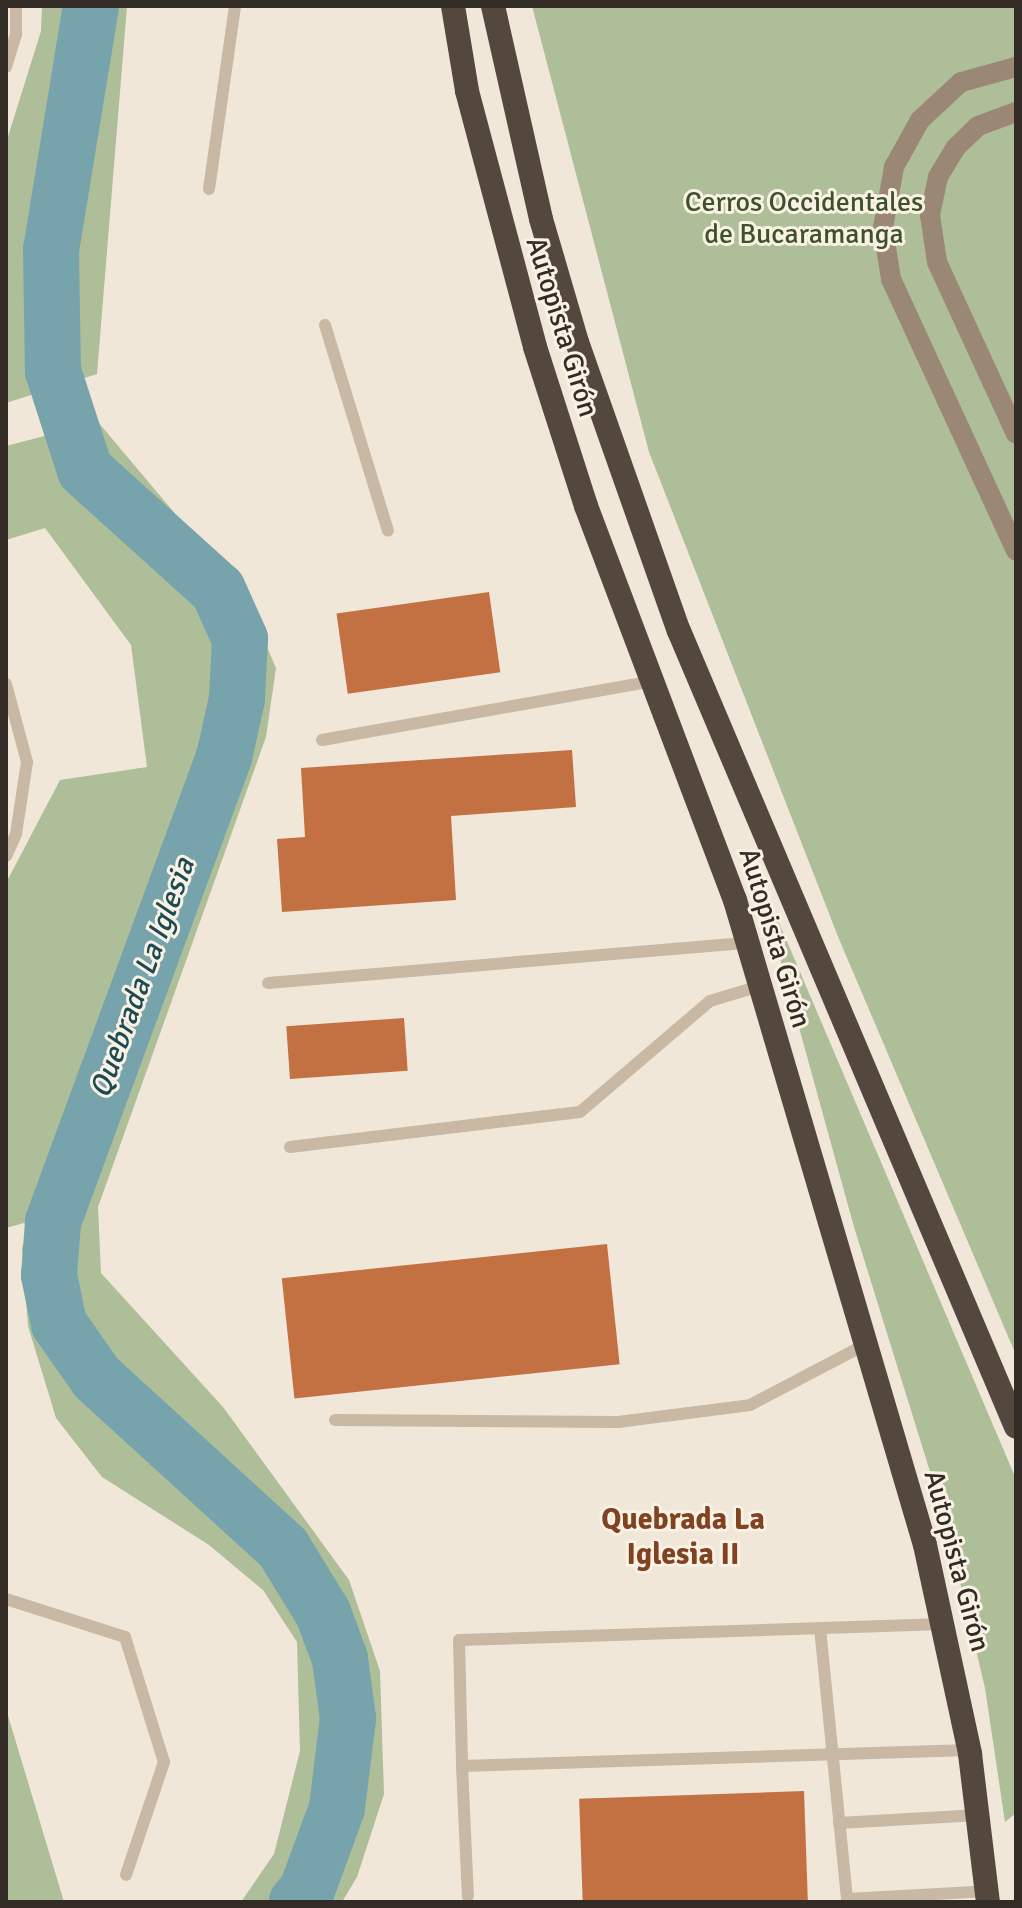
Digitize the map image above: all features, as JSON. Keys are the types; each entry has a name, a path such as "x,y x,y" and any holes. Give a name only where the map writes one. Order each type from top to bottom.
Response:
{"highway":[{"name":"Autopista Girón","path":"453,6 467,91 535,347 586,506 748,943 866,1344 944,1624 970,1750 988,1896"},
{"name":"Autopista Girón","path":"493,6 538,204 573,326 679,631 1016,1427"}],"main road":[{"path":"1016,67 961,82 920,120 894,167 883,228 891,279 1016,551"},
{"path":"1016,112 978,126 956,147 938,177 930,215 937,262 1016,434"}],"lane":[{"path":"6,67 16,35 16,6"},
{"path":"209,189 235,6"},
{"path":"325,325 388,531"},
{"path":"322,740 653,681"},
{"path":"6,684 27,762 16,834 6,856"},
{"path":"268,983 748,943"},
{"path":"290,1147 580,1112 710,1001 760,986"},
{"path":"335,1420 618,1422 750,1405 866,1344"},
{"path":"6,1599 125,1637 164,1762 126,1875"},
{"path":"468,1896 459,1640 944,1624"},
{"path":"820,1628 847,1899 988,1896"},
{"path":"462,1766 970,1750"},
{"path":"839,1823 979,1815"}],"green space":[{"path":"42,6 127,6 97,374 6,403 6,143 41,31"},
{"name":"Cerros Occidentales de Bucaramanga","path":"532,6 1016,6 1016,1355 839,939 649,452"},
{"path":"98,422 246,598 276,668 266,737 98,1207 101,1273 223,1407 349,1580 380,1671 384,1794 357,1877 342,1902 241,1902 274,1854 300,1751 297,1642 263,1590 209,1545 102,1477 56,1418 28,1326 22,1248 31,1221 6,1228 6,883 60,780 147,767 131,645 45,528 6,540 6,446"},
{"path":"754,864 1016,1479 1016,1813 1005,1822 985,1688 946,1523 854,1227"},
{"path":"6,1709 64,1902 6,1902"}],"building":[{"path":"489,592 500,672 348,694 336,613"},
{"path":"572,750 576,807 451,816 456,900 282,912 277,839 305,837 301,768"},
{"path":"404,1018 408,1071 290,1079 286,1026"},
{"path":"607,1244 620,1364 294,1399 282,1278"},
{"path":"804,1791 808,1902 583,1902 579,1799"}],"waterway":[{"name":"Quebrada La Iglesia","path":"91,6 51,249 53,371 85,470 218,590 240,639 237,699 224,757 53,1223 49,1275 59,1324 97,1378 283,1548 323,1613 340,1659 348,1718 337,1808 307,1890 297,1902"}],"district":[{"name":"Quebrada La Iglesia II","path":"683,1537"}]}
